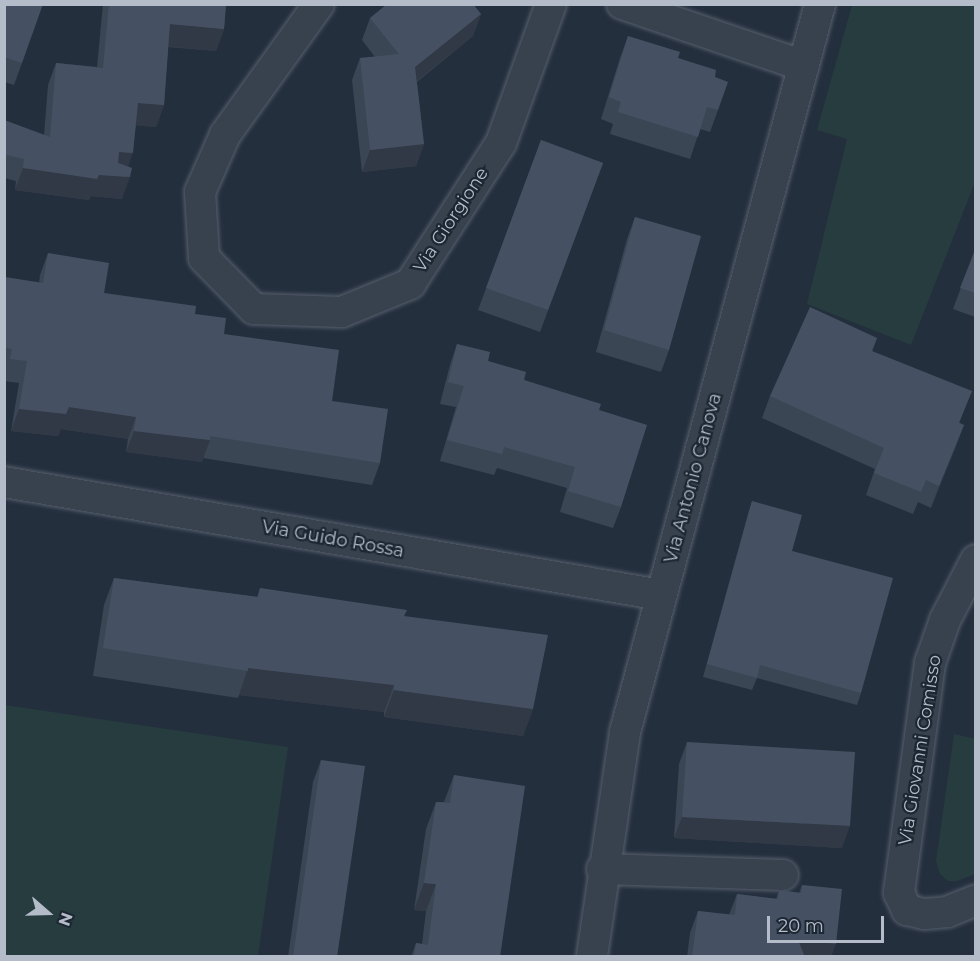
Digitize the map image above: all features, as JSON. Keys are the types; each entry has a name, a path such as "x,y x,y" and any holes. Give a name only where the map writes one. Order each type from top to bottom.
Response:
{"street":[{"name":"Via Giorgione","path":"319,4 225,135 200,192 204,258 254,309 342,312 410,284 501,143 551,4"},
{"path":"622,4 804,66"},
{"name":"Via Antonio Canova","path":"591,957 602,869 625,732 820,4"},
{"name":"Via Guido Rossa","path":"4,482 661,595"},
{"name":"Via Giovanni Comisso","path":"975,560 945,620 930,663 899,893 907,910 924,914 947,912 975,900"},
{"path":"602,869 783,875"}],"green space":[{"path":"852,5 975,5 975,182 911,345 807,304 847,139 817,130"},
{"path":"5,705 288,747 258,956 5,956"},
{"path":"954,734 976,739 975,874 957,881 948,881 940,874 936,861"}],"building":[{"path":"4,4 43,4 22,63 4,57"},
{"path":"109,4 226,4 224,29 170,24 164,105 138,103 133,153 119,152 118,163 132,168 130,177 99,175 97,179 23,168 24,159 7,155 4,162 4,120 50,137 56,63 103,68"},
{"path":"387,4 473,4 481,14 415,67 424,144 370,150 360,58 399,54 370,18"},
{"path":"628,36 680,52 678,58 716,70 715,77 728,82 718,110 707,107 698,137 618,112 621,102 609,97"},
{"path":"541,140 603,163 548,310 486,288"},
{"path":"635,217 701,236 669,350 604,330"},
{"path":"975,250 975,293 960,288"},
{"path":"48,253 109,263 104,293 196,306 195,314 226,318 224,334 339,350 332,401 388,409 380,463 210,436 210,440 134,431 136,417 69,407 66,414 19,409 27,361 10,359 12,349 4,347 5,277 43,283"},
{"path":"810,307 877,338 872,351 972,391 959,423 964,425 939,486 926,480 921,492 874,473 884,448 770,396"},
{"path":"457,344 490,352 488,361 526,372 524,380 601,404 599,410 647,425 621,507 568,491 575,467 504,447 502,454 447,440 464,386 448,382"},
{"path":"752,501 802,515 792,551 893,578 861,693 760,665 757,678 707,664"},
{"path":"114,578 258,597 260,588 407,610 404,616 548,635 533,709 394,690 394,685 248,668 248,671 103,648"},
{"path":"687,742 855,752 850,826 682,817"},
{"path":"321,760 365,766 337,957 293,957"},
{"path":"454,775 525,786 500,957 414,957 416,943 428,945 436,884 424,883 436,802 450,803"},
{"path":"802,885 842,889 836,944 798,940 805,957 692,957 698,911 735,915 737,894 778,899 779,890 801,893"}]}
